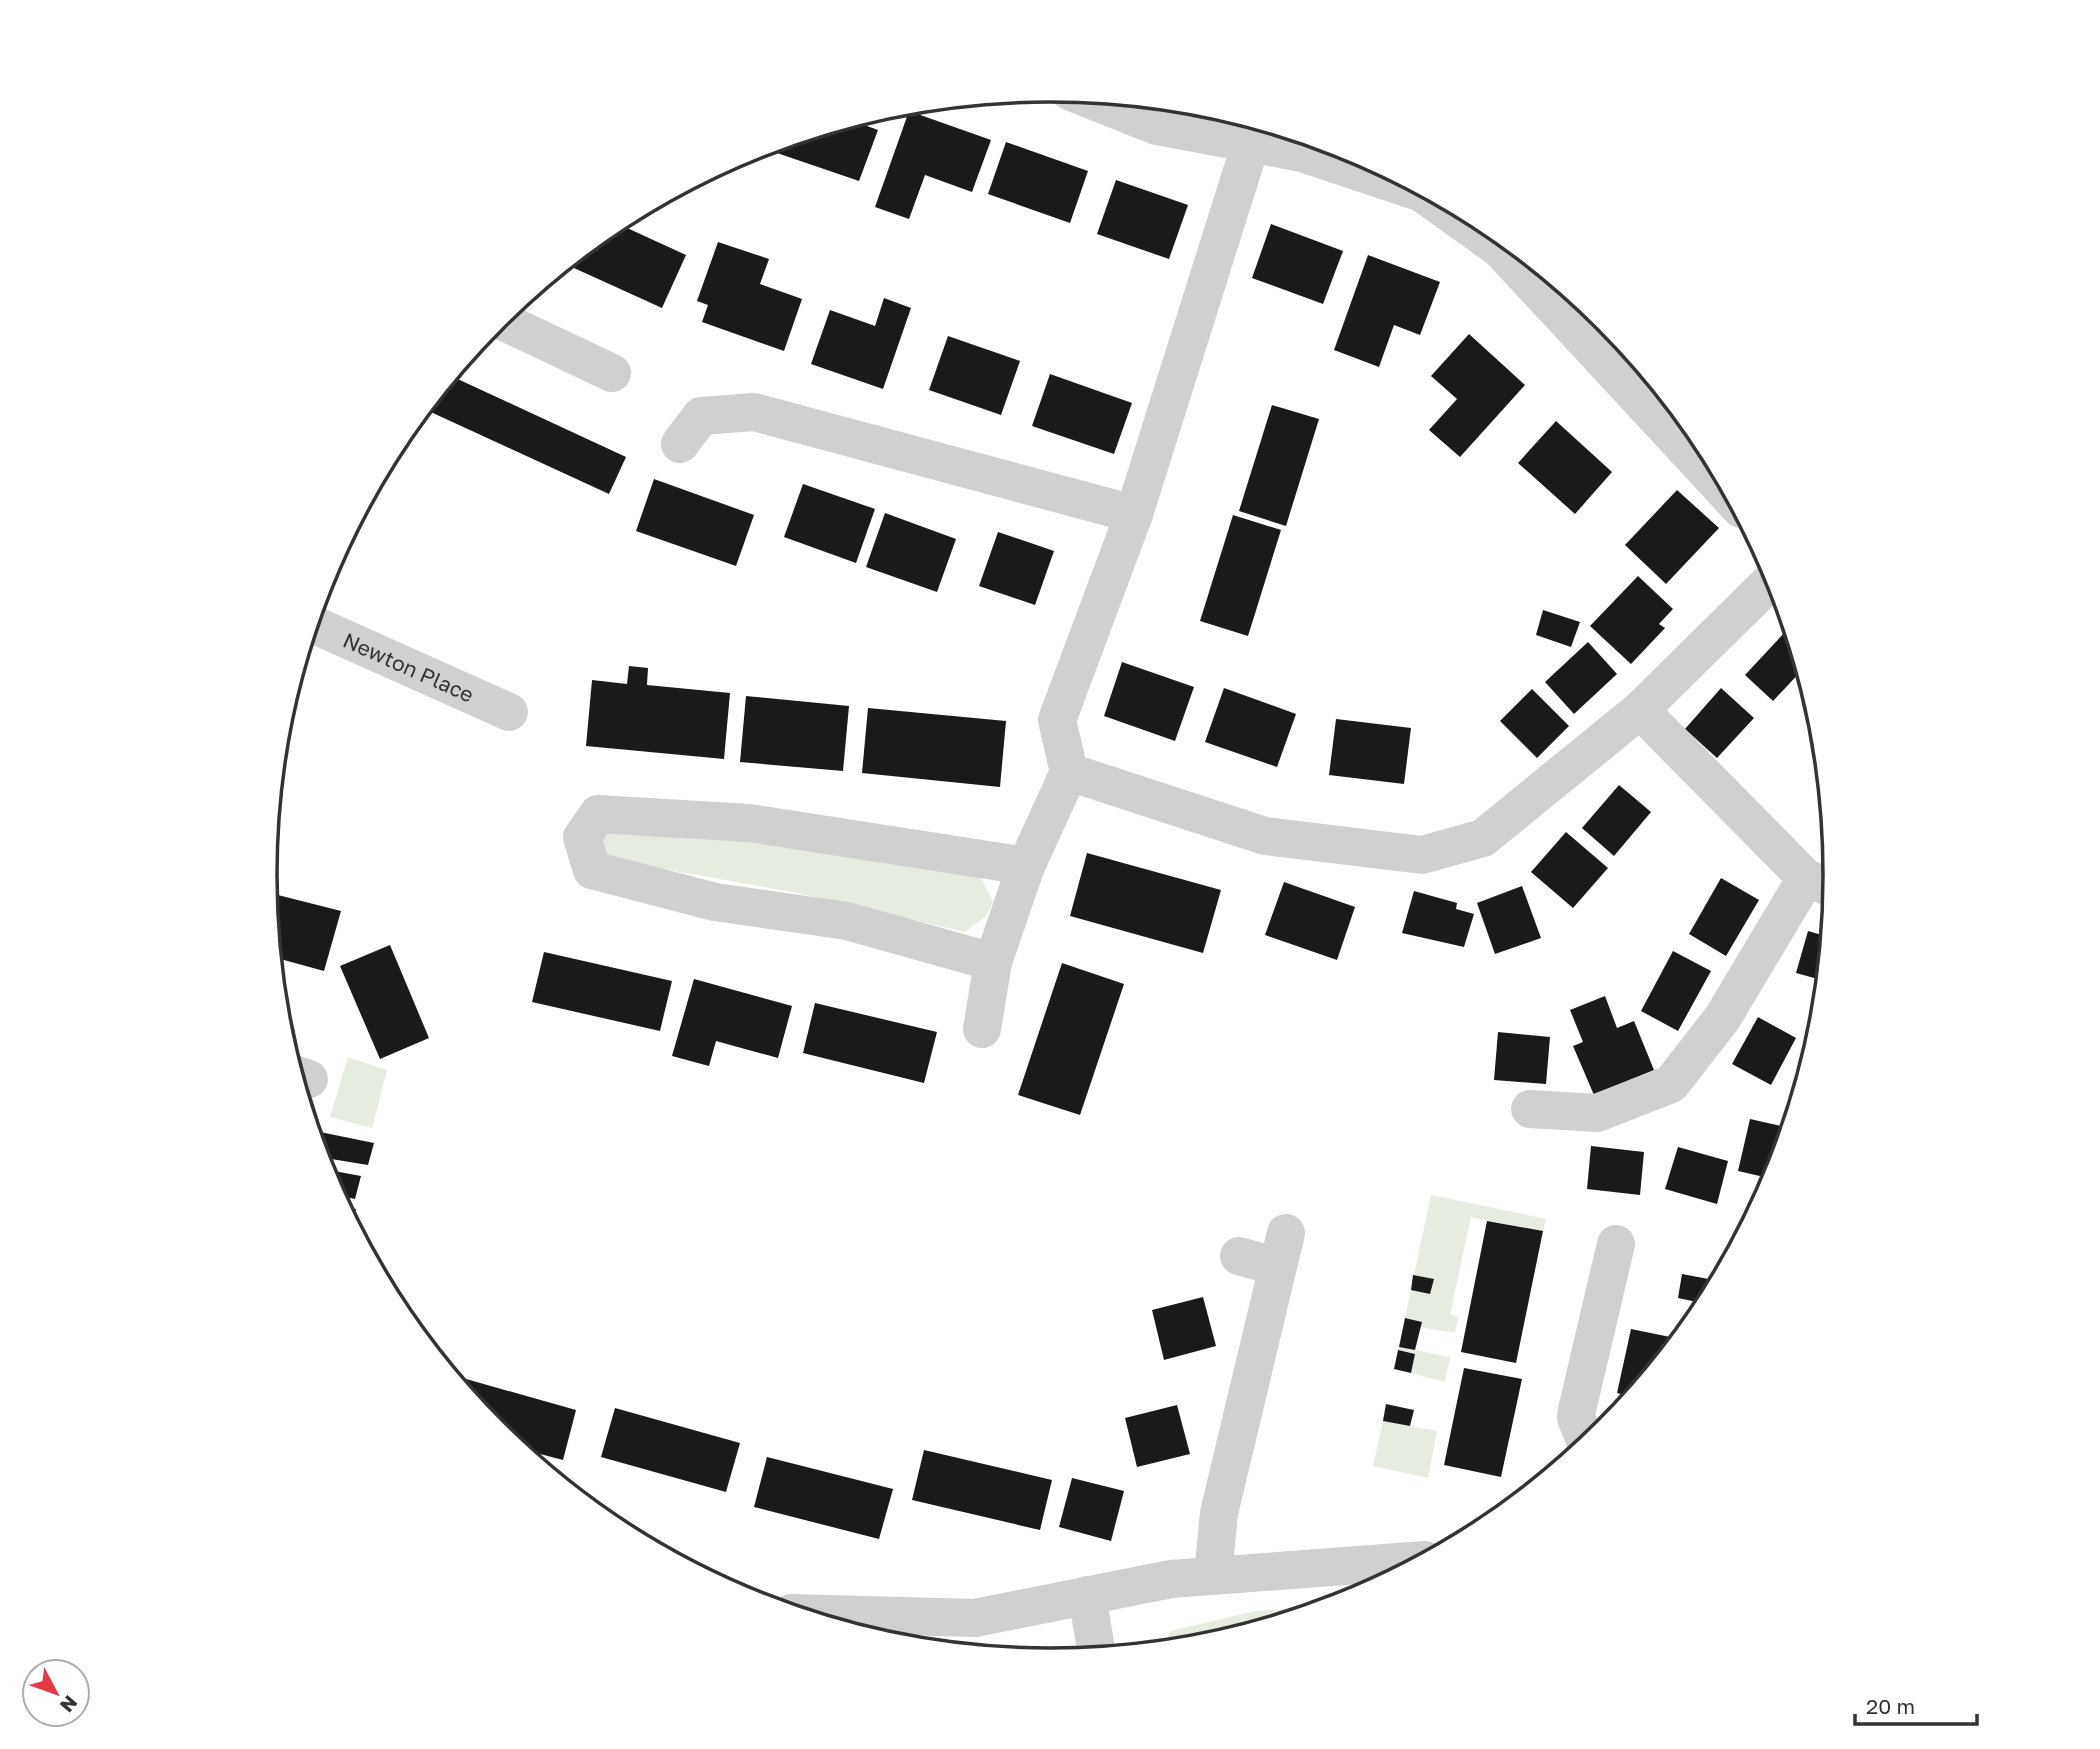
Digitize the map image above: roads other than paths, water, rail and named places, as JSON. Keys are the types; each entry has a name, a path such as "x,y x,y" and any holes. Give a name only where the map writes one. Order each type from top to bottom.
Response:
{"street":[{"path":"1099,103 1157,126 1250,146 1302,153 1401,186"},
{"path":"982,1029 993,962 1026,866 1069,772 1057,720 1134,514 1250,146"},
{"path":"1458,219 1500,249 1714,480"},
{"path":"508,324 612,373"},
{"path":"691,418 754,412 1134,514"},
{"path":"1069,772 1265,836 1422,855 1483,838 1640,710 1766,585"},
{"name":"Newton Place","path":"318,627 509,712"},
{"path":"1530,1109 1597,1113 1671,1084 1820,884 1640,710"},
{"path":"993,962 847,922 715,902 592,870 582,837 598,814 750,823 1026,866"},
{"path":"1583,1435 1576,1418 1577,1410 1616,1244"},
{"path":"1213,1575 1219,1513 1282,1250 1239,1256"},
{"path":"828,1614 975,1618 1171,1579 1404,1561"},
{"path":"1087,1595 1096,1646"}]}
